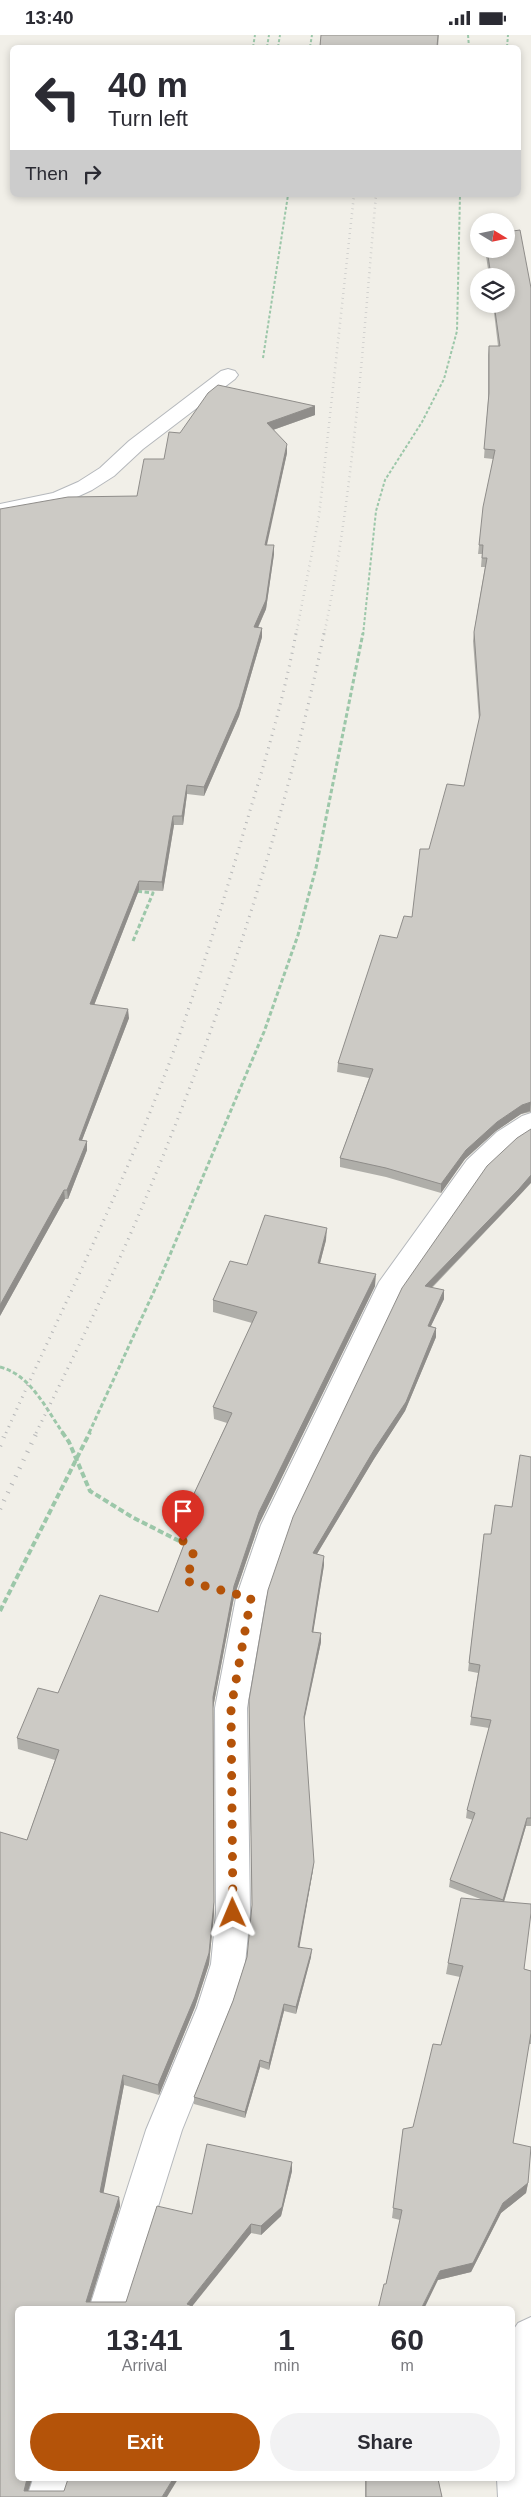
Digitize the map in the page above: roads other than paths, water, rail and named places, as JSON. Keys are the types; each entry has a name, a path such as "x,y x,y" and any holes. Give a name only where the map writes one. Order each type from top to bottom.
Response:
{"street":[{"path":"0,510 59,498 85,486 107,472 136,445 228,375"},
{"path":"108,2306 164,2130 214,2008 228,1964 233,1913 231,1708 251,1598 276,1525 327,1415 389,1290 476,1167 506,1139 531,1123"},
{"path":"515,2363 531,2336"},
{"path":"515,2460 517,2497"},
{"path":"46,2497 51,2481"}],"railway":[{"path":"296,635 319,516 354,197"},
{"path":"324,635 343,526 350,471 362,361 376,197"},
{"path":"6,1433 130,1161 189,1009 260,777 280,705 296,633"},
{"path":"36,1433 103,1296 140,1212 169,1142 222,1000 246,927 289,781 324,633"},
{"path":"0,1446 6,1432"},
{"path":"0,1509 37,1432"}]}
